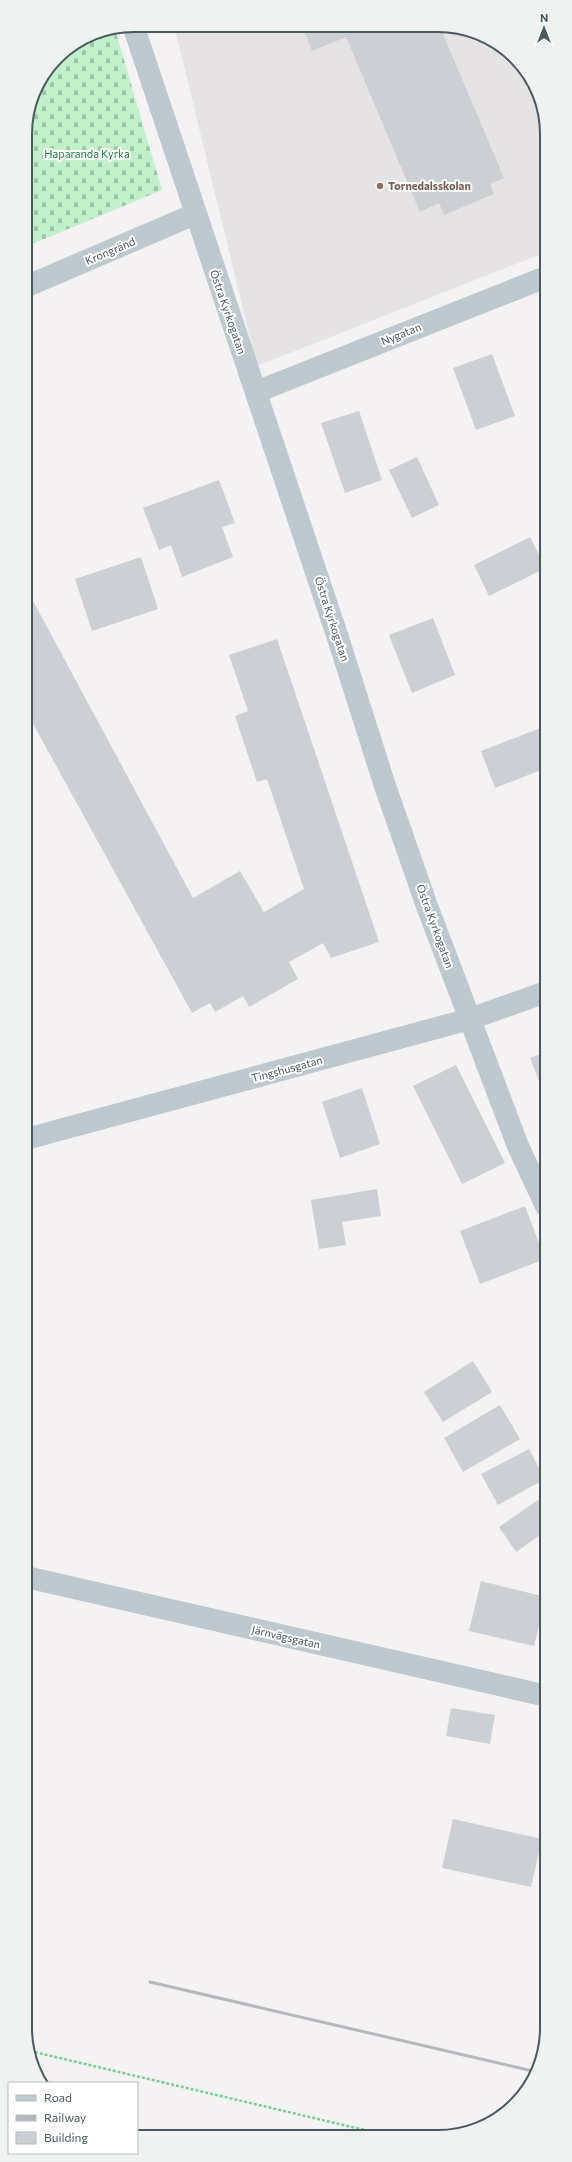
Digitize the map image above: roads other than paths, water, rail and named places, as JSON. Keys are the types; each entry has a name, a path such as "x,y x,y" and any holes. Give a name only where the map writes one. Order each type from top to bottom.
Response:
{"street":[{"name":"Östra Kyrkogatan","path":"135,32 338,638 385,786 518,1146 540,1193"},
{"name":"Krongränd","path":"32,284 195,214"},
{"name":"Nygatan","path":"256,392 540,278"},
{"name":"Tingshusgatan","path":"32,1138 470,1019 540,994"},
{"name":"Järnvägsgatan","path":"32,1578 540,1694"}],"railway":[{"path":"150,1982 530,2070"}],"place":[{"name":"Tornedalsskolan","path":"380,186"}],"park label":[{"name":"Haparanda Kyrka","path":"87,154"}]}
